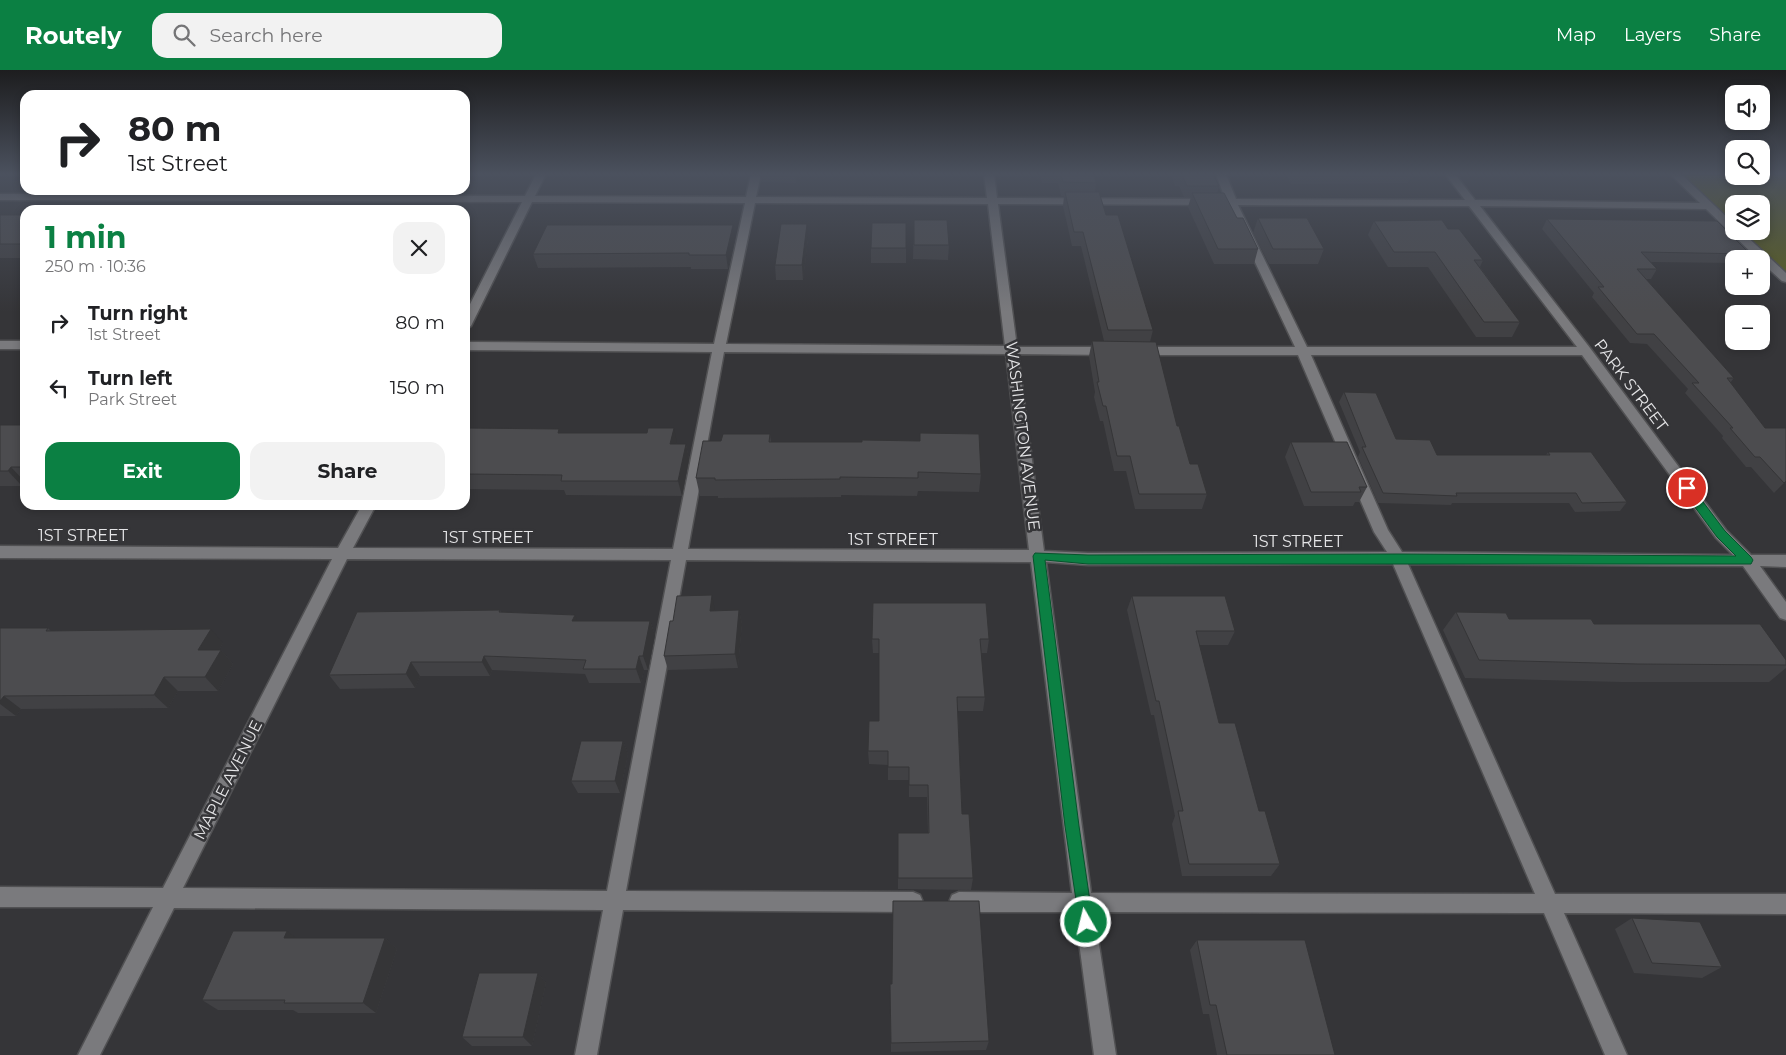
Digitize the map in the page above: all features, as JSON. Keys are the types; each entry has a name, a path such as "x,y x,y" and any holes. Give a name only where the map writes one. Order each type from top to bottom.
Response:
{"street":[{"path":"470,316 519,220"},
{"path":"586,1055 679,555 746,220"},
{"name":"WASHINGTON AVENUE","path":"995,220 1083,903 1105,1055"},
{"path":"1240,220 1303,351 1381,532 1398,558 1616,1055"},
{"name":"PARK STREET","path":"1485,220 1721,534 1747,560 1786,614"},
{"path":"1745,240 1786,279"},
{"path":"0,345 20,345"},
{"path":"470,346 1586,352"},
{"name":"MAPLE AVENUE","path":"89,1055 170,898 342,554 366,510"},
{"name":"1ST STREET","path":"0,552 1039,556 1088,559 1398,558 1786,561"},
{"path":"0,898 1786,904"}],"green space":[{"path":"1770,220 1786,220 1786,280 1770,265 1770,250 1754,250 1743,240 1770,240"}],"building":[{"path":"0,220 20,220 20,244 0,244"},
{"path":"914,220 947,220 949,245 914,245"},
{"path":"1071,220 1120,220 1153,330 1108,330 1083,232 1074,232"},
{"path":"1205,220 1244,220 1258,249 1218,249"},
{"path":"1259,220 1308,220 1324,249 1273,249"},
{"path":"1442,220 1448,229 1459,229 1483,260 1474,260 1520,322 1484,322 1435,252 1394,252 1374,221"},
{"path":"1548,220 1717,221 1725,229 1725,240 1736,240 1746,250 1725,250 1725,254 1641,252 1657,269 1637,269 1734,378 1727,378 1765,428 1786,428 1786,481 1784,483 1760,457 1755,457 1730,428 1733,428 1692,383 1699,383 1654,334 1637,334 1598,287 1604,287"},
{"path":"872,223 906,223 906,248 871,248"},
{"path":"781,224 807,224 802,265 775,265"},
{"path":"547,225 733,225 726,255 689,255 689,253 533,254"},
{"path":"1092,341 1156,342 1177,426 1179,426 1190,464 1198,464 1207,494 1139,494 1130,456 1117,456 1106,406 1103,406 1097,382 1099,382"},
{"path":"1344,392 1376,393 1396,439 1430,440 1437,455 1550,455 1548,452 1591,452 1627,502 1582,503 1576,493 1456,493 1457,496 1383,493 1362,447 1366,447"},
{"path":"0,425 20,425 20,467 11,467 8,471 0,471"},
{"path":"470,428 559,429 558,433 647,433 648,428 674,428 670,444 686,444 678,481 561,481 562,475 470,474"},
{"path":"920,433 979,434 981,474 918,472 918,478 840,477 840,479 715,480 715,478 696,478 703,441 721,441 723,434 770,434 769,442 862,442 862,440 920,441"},
{"path":"1291,442 1347,442 1367,487 1359,487 1361,492 1311,492"},
{"path":"712,595 710,611 739,610 735,654 664,656 670,621 673,621 677,596"},
{"path":"1132,596 1225,596 1235,631 1196,631 1219,723 1235,723 1259,811 1265,811 1280,864 1189,864 1178,811 1183,811 1159,701 1156,701"},
{"path":"873,603 986,603 989,639 980,639 985,697 957,697 962,814 969,814 973,878 898,878 898,833 929,833 928,785 909,785 909,767 888,767 888,751 868,751 869,721 879,721 879,639 872,639"},
{"path":"500,610 499,612 575,615 572,621 650,621 643,656 639,656 636,669 583,669 586,660 484,656 482,662 411,662 406,674 329,675 357,612"},
{"path":"1456,612 1506,613 1509,619 1591,619 1594,624 1760,624 1786,660 1786,665 1479,660"},
{"path":"0,628 48,628 46,631 211,629 198,650 221,650 205,677 164,677 154,695 4,696 0,701"},
{"path":"581,741 623,741 615,781 571,781"},
{"path":"893,901 979,901 989,1041 891,1043 890,984 892,984"},
{"path":"1632,918 1700,922 1722,967 1652,963"},
{"path":"233,931 287,931 284,938 385,938 363,1003 284,1003 285,1000 202,1000"},
{"path":"1197,940 1305,940 1335,1055 1227,1055 1216,1005 1210,1005"},
{"path":"479,973 538,973 523,1037 462,1037"}],"route":[{"path":"1086,922 1072,826 1039,556 1088,559 1747,560 1721,534 1687,488"}]}
